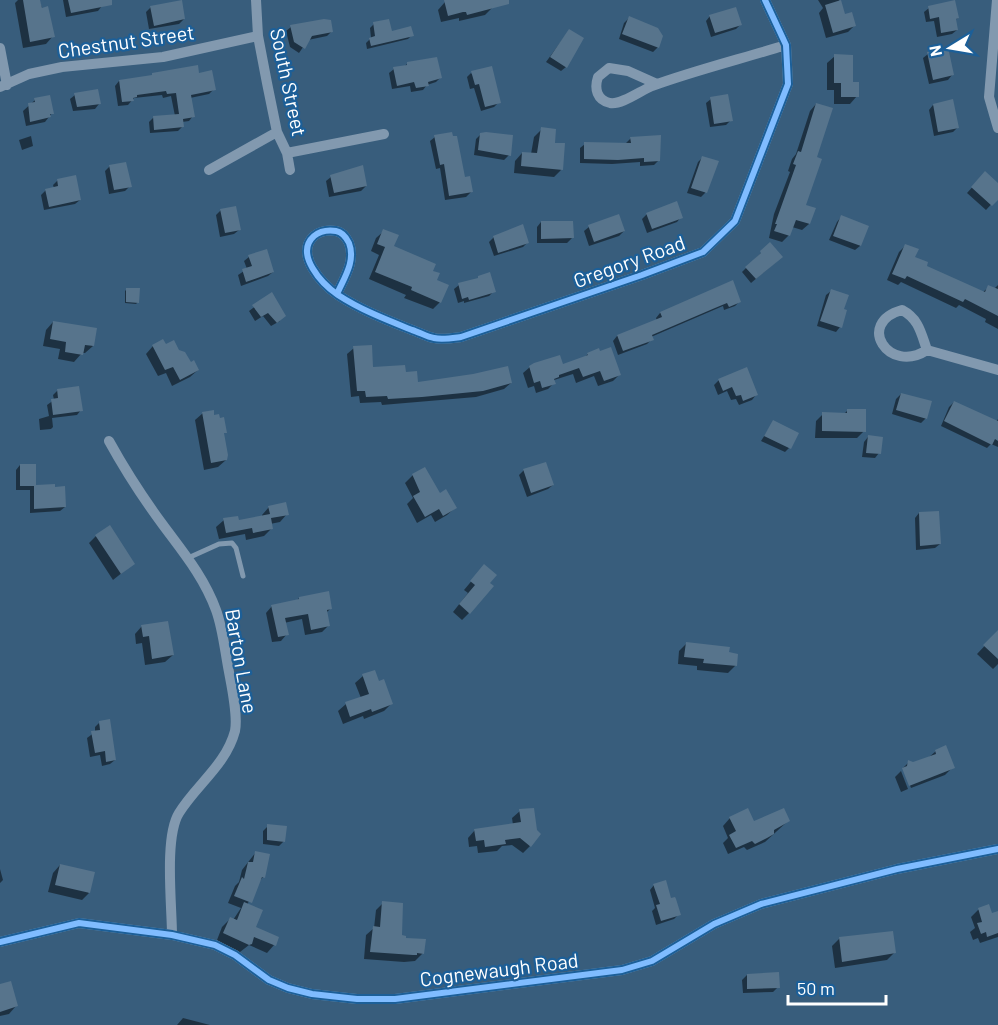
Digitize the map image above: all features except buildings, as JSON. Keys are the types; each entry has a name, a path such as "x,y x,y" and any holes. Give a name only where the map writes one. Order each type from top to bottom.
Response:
{"street":[{"name":"South Street","path":"256,0 258,36 277,132 287,153 290,170"},
{"name":"Gregory Road","path":"337,294 349,270 351,249 347,239 340,232 328,231 317,234 308,242 306,254 317,274 337,294 375,315 434,338 461,338 704,252 735,221 788,84 786,45 765,0"},
{"path":"997,0 989,96 998,128"},
{"name":"Chestnut Street","path":"4,86 29,74 51,69 162,57 258,36"},
{"path":"657,84 628,71 609,68 598,77 596,88 597,95 602,100 611,103 624,101 657,84 786,45"},
{"path":"0,48 4,86"},
{"path":"209,170 277,132"},
{"path":"287,153 384,134"},
{"path":"902,310 909,314 916,320 927,350 917,357 906,358 893,355 879,336 879,327 885,317 902,310"},
{"path":"927,350 998,370"},
{"name":"Barton Lane","path":"109,441 143,497 206,586 217,611 231,681 235,729 229,747 208,778 178,814 173,827 171,842 172,935"},
{"name":"Cognewaugh Road","path":"0,942 79,923 172,935 215,945 235,955 269,980 288,988 312,994 357,999 395,999 622,970 652,961 714,924 761,904 897,869 998,849"}],"lane":[{"path":"188,558 219,544 232,543 236,548 243,576"}],"cycle path":[{"path":"337,294 350,263 351,250 342,234 336,231 325,231 314,236 307,251 312,268 325,284 338,295 365,310 426,336 440,339 461,337 703,252 735,221 788,84 786,45 765,0"},
{"path":"0,942 79,923 172,935 215,945 235,955 269,980 288,988 312,994 357,999 395,999 622,970 652,961 714,924 761,904 897,869 998,849"}]}
